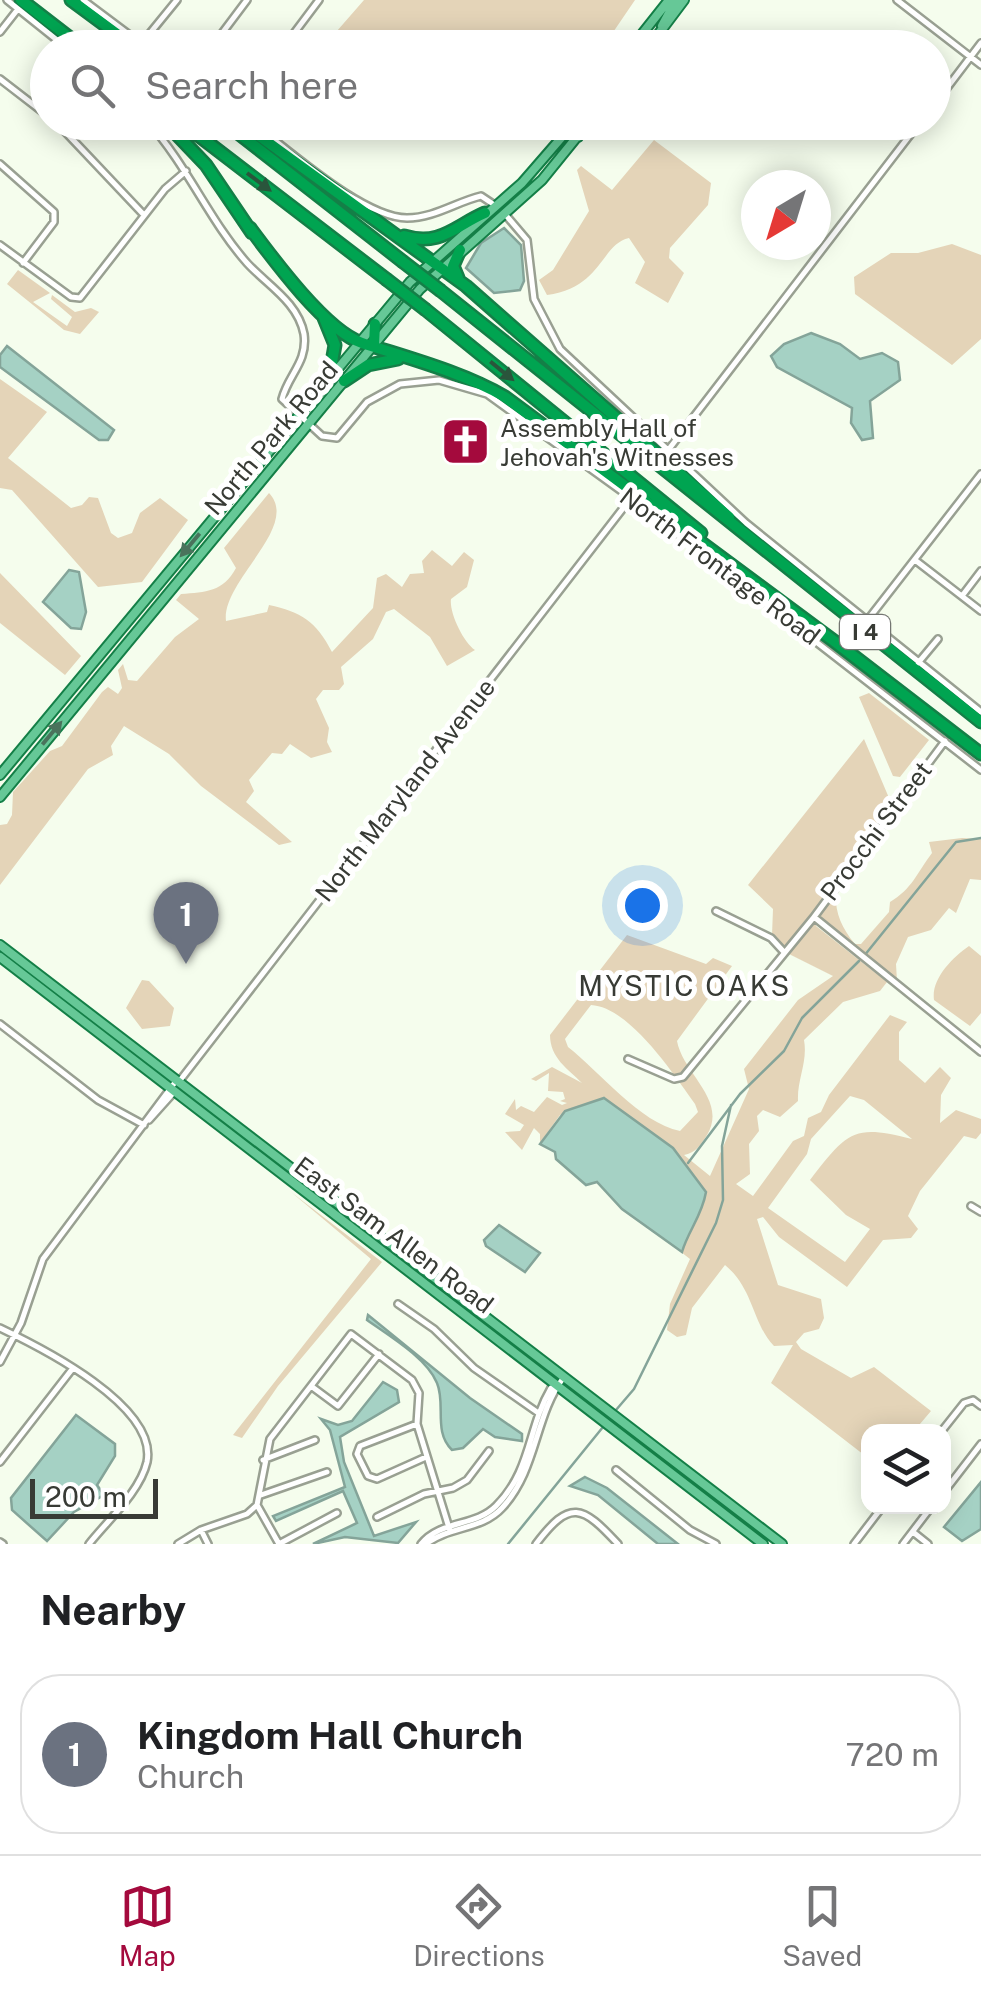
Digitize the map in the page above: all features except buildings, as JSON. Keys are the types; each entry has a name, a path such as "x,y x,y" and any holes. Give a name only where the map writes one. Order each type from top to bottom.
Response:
{"highway":[{"path":"68,0 116,30"},
{"path":"68,0 105,30"},
{"path":"20,4 57,30"},
{"path":"183,140 206,164 277,269 330,327 335,356 330,379"},
{"name":"I 4","path":"205,140 426,310 838,644 981,754"},
{"name":"I 4","path":"247,140 981,722"},
{"path":"266,140 466,286 661,454 750,541"},
{"path":"396,232 416,239 438,239 485,213"},
{"path":"250,228 302,293 360,343 374,345 505,397 838,644"},
{"path":"460,250 453,269 466,286"},
{"path":"429,280 430,260"},
{"path":"374,345 375,324"},
{"path":"344,380 376,362 407,359"}],"main road":[{"path":"662,28 673,0"},
{"path":"647,30 673,0"},
{"path":"662,28 684,0"},
{"name":"North Park Road","path":"0,775 430,260 496,205 562,140"},
{"name":"North Park Road","path":"0,797 429,280 504,214 576,140"},
{"name":"East Sam Allen Road","path":"0,945 764,1544"},
{"name":"East Sam Allen Road","path":"0,957 176,1086"},
{"path":"559,1383 782,1544"}],"street":[{"path":"6,0 20,4 48,30"},
{"path":"83,0 121,30"},
{"path":"154,30 177,0"},
{"path":"225,30 247,0"},
{"path":"297,30 317,3 309,0"},
{"path":"896,0 936,30"},
{"path":"0,32 20,4"},
{"path":"951,42 981,64"},
{"path":"951,81 981,43"},
{"path":"0,79 30,102"},
{"path":"73,140 144,215"},
{"path":"162,140 242,257 299,319 304,352 282,399 308,424"},
{"path":"276,140 378,212 404,218 426,216 481,196 496,205 527,240 534,299 550,335 746,523 866,623 980,708"},
{"path":"668,450 906,140"},
{"path":"0,164 54,212 54,222 24,263"},
{"path":"0,245 71,298 80,298 144,215 186,171"},
{"name":"North Frontage Road","path":"308,424 327,439 337,438 368,402 392,387 421,380 457,383 500,402 631,498 981,770"},
{"path":"866,623 981,474"},
{"name":"North Maryland Avenue","path":"0,1362 16,1336 43,1259 631,498"},
{"path":"915,560 981,611"},
{"path":"962,596 981,571"},
{"path":"918,664 938,639"},
{"name":"Procchi Street","path":"628,1059 674,1078 683,1077 783,951 816,920 945,741"},
{"path":"716,911 771,938 783,951"},
{"path":"816,920 981,1052"},
{"path":"0,1024 98,1100 146,1124"},
{"path":"971,1206 981,1212"},
{"path":"398,1304 434,1329 474,1368 540,1414"},
{"path":"0,1328 73,1368 136,1420 148,1446 139,1480 89,1544"},
{"path":"178,1544 201,1530 247,1514 257,1504 270,1439 352,1334 412,1380 418,1393 417,1424 449,1529"},
{"path":"311,1386 338,1406 379,1354"},
{"path":"0,1462 73,1368"},
{"path":"423,1544 480,1518 511,1492 525,1468 540,1414 559,1383"},
{"path":"947,1424 965,1402 972,1400 981,1406"},
{"path":"417,1424 360,1446 357,1454 368,1476 378,1478 426,1456"},
{"path":"263,1460 315,1440"},
{"path":"951,1484 980,1449"},
{"path":"377,1517 467,1480 489,1452"},
{"path":"616,1470 690,1530 716,1544"},
{"path":"261,1495 327,1472"},
{"path":"257,1504 279,1544 336,1513"},
{"path":"536,1544 558,1516 576,1511 590,1515 618,1544"},
{"path":"854,1544 877,1514"},
{"path":"902,1544 926,1514"},
{"path":"201,1530 208,1544"},
{"path":"912,1532 928,1544"}],"shaded area":[{"path":"364,0 635,0 615,30 338,30"},
{"path":"654,140 711,183 708,205 670,248 669,258 684,273 668,303 635,283 645,262 629,238 612,248 579,284 547,295 539,280 553,270 589,211 577,170 581,166 612,190"},
{"path":"952,244 981,255 981,339 952,365 855,294 854,277 891,253 918,253"},
{"path":"18,270 50,293 33,302 67,326 72,317 51,299 52,295 75,312 91,308 99,312 80,334 64,330 7,284"},
{"path":"0,379 47,412 8,458 71,508 82,505 89,497 98,498 111,533 118,538 132,533 140,513 160,498 188,520 142,582 98,587 12,490 0,488"},
{"path":"269,493 276,507 275,522 235,589 226,621 267,612 269,605 280,608 313,625 332,652 373,608 377,578 386,574 402,587 410,574 424,573 422,561 432,550 452,566 464,552 474,560 467,587 451,599 451,605 462,634 475,650 447,666 430,637 394,609 386,612 373,639 341,667 344,684 339,690 323,690 316,699 329,728 327,742 332,752 311,758 290,744 282,754 272,753 249,780 254,791 246,802 292,842 279,845 201,786 169,754 124,726 111,746 113,755 88,769 0,885 0,825 7,824 12,815 13,792 50,751 62,746 102,692 108,687 118,694 122,688 118,670 123,664 128,680 137,681 175,637 199,619 176,600 181,594 213,589 231,576 236,568 224,548"},
{"path":"0,573 81,656 65,675 0,623"},
{"path":"869,693 929,740 900,777 893,776 859,697"},
{"path":"864,739 892,805 815,908 816,926 887,982 880,991 843,1002 804,1040 798,1101 780,1117 763,1110 757,1116 759,1131 749,1144 750,1174 736,1184 753,1196 793,1141 804,1136 808,1118 821,1112 829,1095 890,1015 907,1022 899,1032 899,1060 925,1083 940,1067 951,1078 941,1095 940,1123 956,1110 981,1119 981,1133 976,1139 964,1136 920,1191 908,1216 918,1229 911,1238 883,1240 847,1287 779,1237 763,1217 757,1219 778,1285 821,1299 824,1318 819,1329 804,1333 796,1342 801,1349 851,1378 874,1367 931,1411 920,1424 861,1424 861,1453 771,1383 793,1345 774,1346 742,1285 725,1265 692,1308 686,1335 677,1337 667,1330 670,1304 690,1259 681,1252 705,1192 673,1148 604,1098 560,1115 540,1143 540,1134 534,1128 522,1150 505,1132 520,1131 524,1125 505,1114 515,1099 516,1110 521,1106 534,1112 547,1097 562,1105 567,1103 560,1101 565,1099 563,1092 548,1091 549,1073 536,1081 531,1079 552,1067 582,1083 556,1057 550,1035 627,935 706,964 713,958 732,966 677,1041 712,1110 707,1135 697,1148 684,1155 710,1176 749,1089 744,1069 798,1000 833,976 781,950 772,935 773,909 748,885","holes":["591,1005 605,1009 635,1029 695,1104 698,1112 680,1131 635,1107 568,1047 565,1039","850,1096 864,1100 912,1139 877,1132 853,1136 834,1151 810,1180 846,1215 870,1229 845,1262 768,1208 807,1154 811,1139"]},
{"path":"981,839 981,880 970,879 956,913 949,908 931,930 908,937 896,964 897,981 817,917 836,887 842,924 855,944 861,944 932,853 929,842"},
{"path":"969,946 981,956 981,1013 970,1026 934,1000 939,977"},
{"path":"142,980 149,981 174,1008 170,1026 142,1029 126,1008"},
{"path":"291,1192 382,1262 278,1386 242,1438 233,1435 371,1259"}],"water":[{"path":"504,228 521,245 524,281 520,290 494,293 466,268 481,243"},
{"path":"811,333 840,344 860,359 882,353 898,362 900,380 870,401 873,438 862,440 851,423 852,408 777,367 771,356 784,344"},
{"path":"7,346 114,430 108,440 99,440 0,367 0,355"},
{"path":"69,570 79,572 86,612 81,629 71,628 43,602"},
{"path":"604,1098 673,1148 706,1192 682,1252 622,1209 597,1182 586,1185 556,1159 555,1152 540,1144 565,1111"},
{"path":"499,1225 540,1253 525,1272 486,1246 484,1240"},
{"path":"368,1315 470,1398 522,1434 522,1441 495,1437 483,1429 463,1448 452,1450 443,1435 439,1391 432,1374 406,1348 367,1320"},
{"path":"383,1382 397,1390 399,1402 340,1437 344,1462 374,1536 416,1522 398,1543 345,1537 313,1544 357,1523 343,1491 276,1521 273,1516 345,1487 330,1430 321,1419 338,1425 352,1421"},
{"path":"76,1415 115,1444 115,1456 97,1485 104,1495 74,1512 47,1541 12,1510 11,1498"},
{"path":"585,1477 607,1488 678,1544 658,1544 598,1495 570,1486"},
{"path":"981,1482 981,1529 962,1541 944,1527"}],"waterway":[{"path":"864,956 956,842 981,838"},
{"path":"688,1163 740,1094 784,1051 802,1018 859,961"},
{"path":"616,1410 634,1389 716,1223 723,1200 722,1146 731,1105"},
{"path":"508,1544 603,1427"}],"place":[{"name":"Assembly Hall of Jehovah's Witnesses","path":"465,442"},
{"name":"Kingdom Hall Church","path":"186,964"}],"district":[{"name":"MYSTIC OAKS","path":"685,986"}]}
